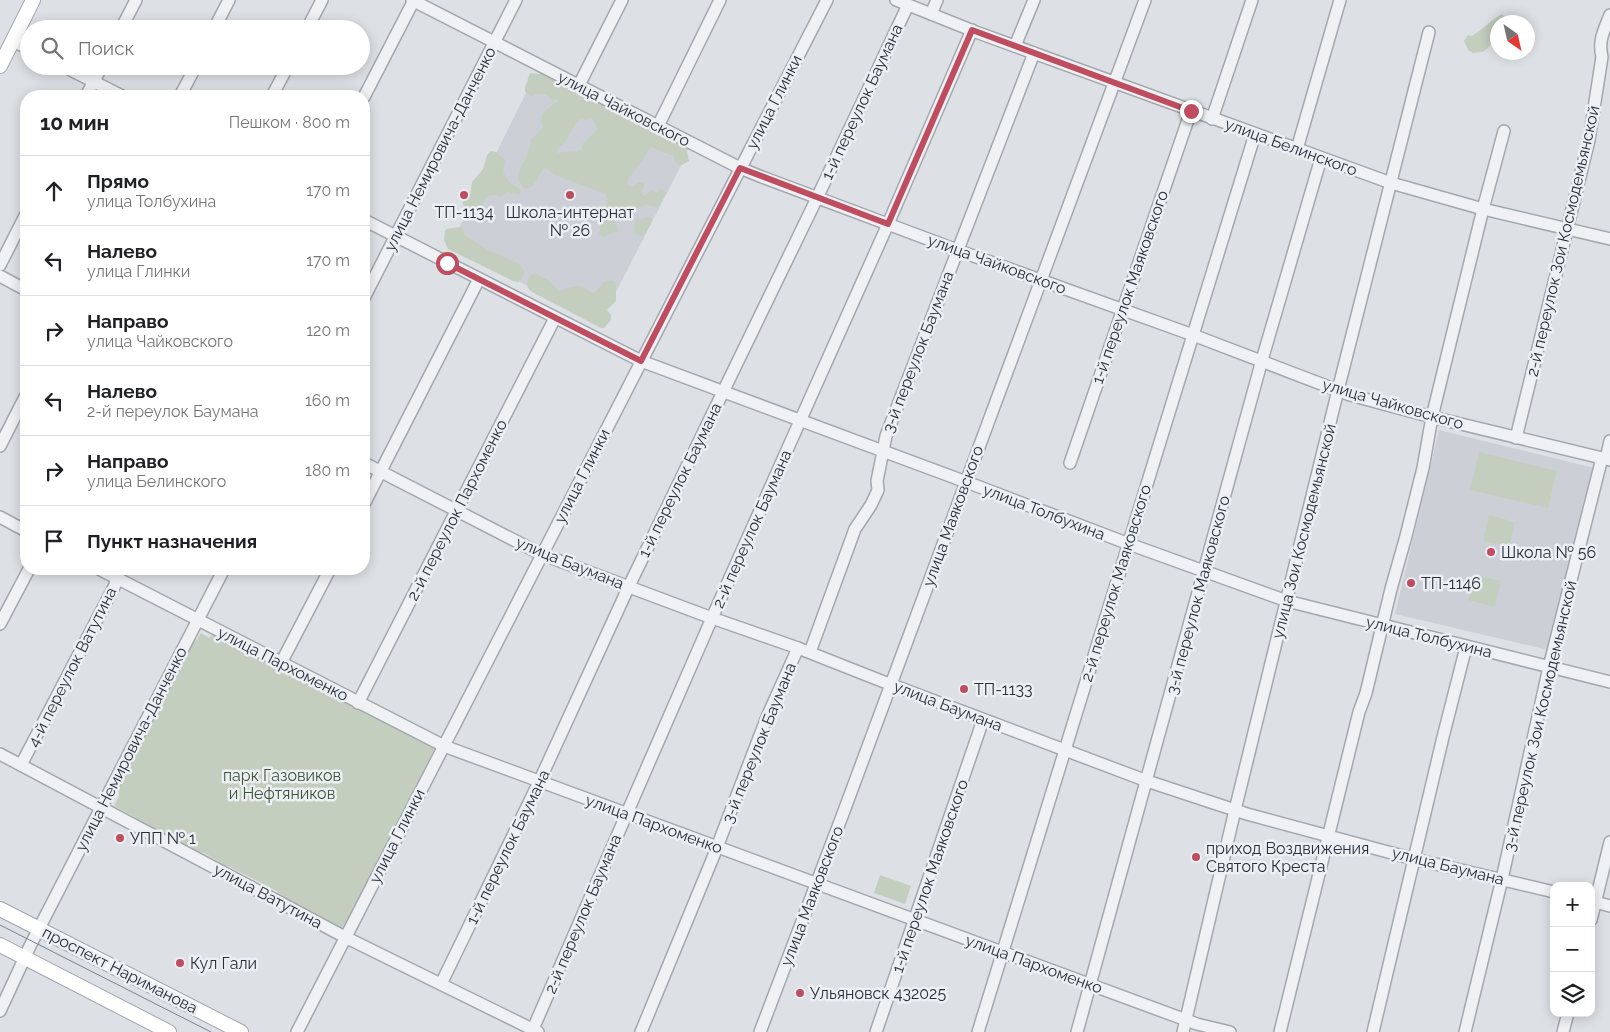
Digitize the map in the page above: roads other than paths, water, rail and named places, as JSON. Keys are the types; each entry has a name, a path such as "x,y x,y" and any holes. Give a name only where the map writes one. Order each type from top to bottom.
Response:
{"main road":[{"path":"23,20 33,0"},
{"path":"0,66 20,27"},
{"name":"проспект Нариманова","path":"0,909 241,1032"},
{"name":"проспект Нариманова","path":"0,945 169,1032"}],"street":[{"path":"126,20 136,0"},
{"path":"219,20 229,0"},
{"path":"312,20 322,0"},
{"path":"368,90 413,0"},
{"name":"улица Чайковского","path":"413,0 740,168 817,198 1262,360 1338,390 1432,417 1606,459"},
{"name":"улица Немировича-Данченко","path":"370,286 516,0"},
{"path":"579,86 622,0"},
{"path":"658,126 720,0"},
{"name":"улица Глинки","path":"297,1032 827,0"},
{"name":"улица Белинского","path":"896,0 1212,119 1391,183 1483,209 1610,239"},
{"path":"931,14 937,0"},
{"path":"1015,46 1034,0"},
{"name":"улица Маяковского","path":"760,1032 1145,0"},
{"path":"1212,119 1252,0"},
{"path":"1297,149 1340,0"},
{"name":"1-й переулок Баумана","path":"442,984 539,782 629,586 817,198 908,5"},
{"name":"2-й переулок Зои Космодемьянской","path":"1516,438 1589,140 1602,57 1600,47 1601,36 1610,15"},
{"name":"2-й переулок Баумана","path":"536,1031 712,618 801,421 972,30"},
{"name":"улица Зои Космодемьянской","path":"1183,1032 1235,810 1338,390 1429,32"},
{"path":"13,41 20,44"},
{"name":"3-й переулок Баумана","path":"810,652 855,529 859,520 871,505 878,490 877,481 886,436 1034,53"},
{"path":"80,75 110,90"},
{"path":"89,90 98,75"},
{"path":"183,90 191,75"},
{"path":"275,90 283,75"},
{"name":"1-й переулок Маяковского","path":"1070,463 1191,111"},
{"path":"1280,1032 1359,712 1366,693 1421,476 1432,417 1504,131"},
{"name":"2-й переулок Маяковского","path":"978,1032 1255,134"},
{"name":"3-й переулок Маяковского","path":"1077,1032 1262,360 1321,158"},
{"name":"улица Толбухина","path":"370,223 641,361 1129,544 1287,601 1610,682"},
{"path":"0,265 20,226"},
{"path":"0,276 20,287"},
{"path":"370,493 479,279"},
{"name":"2-й переулок Пархоменко","path":"358,703 555,318"},
{"path":"0,446 20,407"},
{"name":"3-й переулок Зои Космодемьянской","path":"1464,1032 1502,879 1549,668 1610,441"},
{"name":"улица Баумана","path":"370,466 541,554 712,618 810,652 891,685 1147,781 1235,810 1329,836 1414,859 1550,891"},
{"path":"0,517 20,528"},
{"path":"0,624 26,575"},
{"name":"4-й переулок Ватутина","path":"21,765 115,585 118,575"},
{"name":"улица Пархоменко","path":"121,575 197,620 444,746 1186,1020 1230,1032"},
{"name":"улица Немировича-Данченко","path":"0,1011 24,958 221,575"},
{"path":"281,663 327,575"},
{"path":"1373,1032 1466,647"},
{"name":"3-й переулок Баумана","path":"641,1032 768,717 798,648"},
{"name":"1-й переулок Маяковского","path":"876,1032 983,720"},
{"name":"улица Ватутина","path":"0,754 345,937 536,1031"},
{"path":"1595,897 1610,842"},
{"path":"1595,901 1610,906"},
{"path":"1563,1032 1567,1017"}],"tram line":[{"path":"0,925 211,1032"}],"place":[{"name":"ТП-1134","path":"464,195"},
{"name":"Школа-интернат № 26","path":"570,195"},
{"name":"Школа № 56","path":"1491,552"},
{"name":"ТП-1146","path":"1411,583"},
{"name":"ТП-1133","path":"964,689"},
{"name":"УПП № 1","path":"120,838"},
{"name":"приход Воздвижения Святого Креста","path":"1196,857"},
{"name":"Кул Гали","path":"180,963"},
{"name":"Ульяновск 432025","path":"800,993"}],"park label":[{"name":"парк Газовиков и Нефтяников","path":"282,784"}]}
